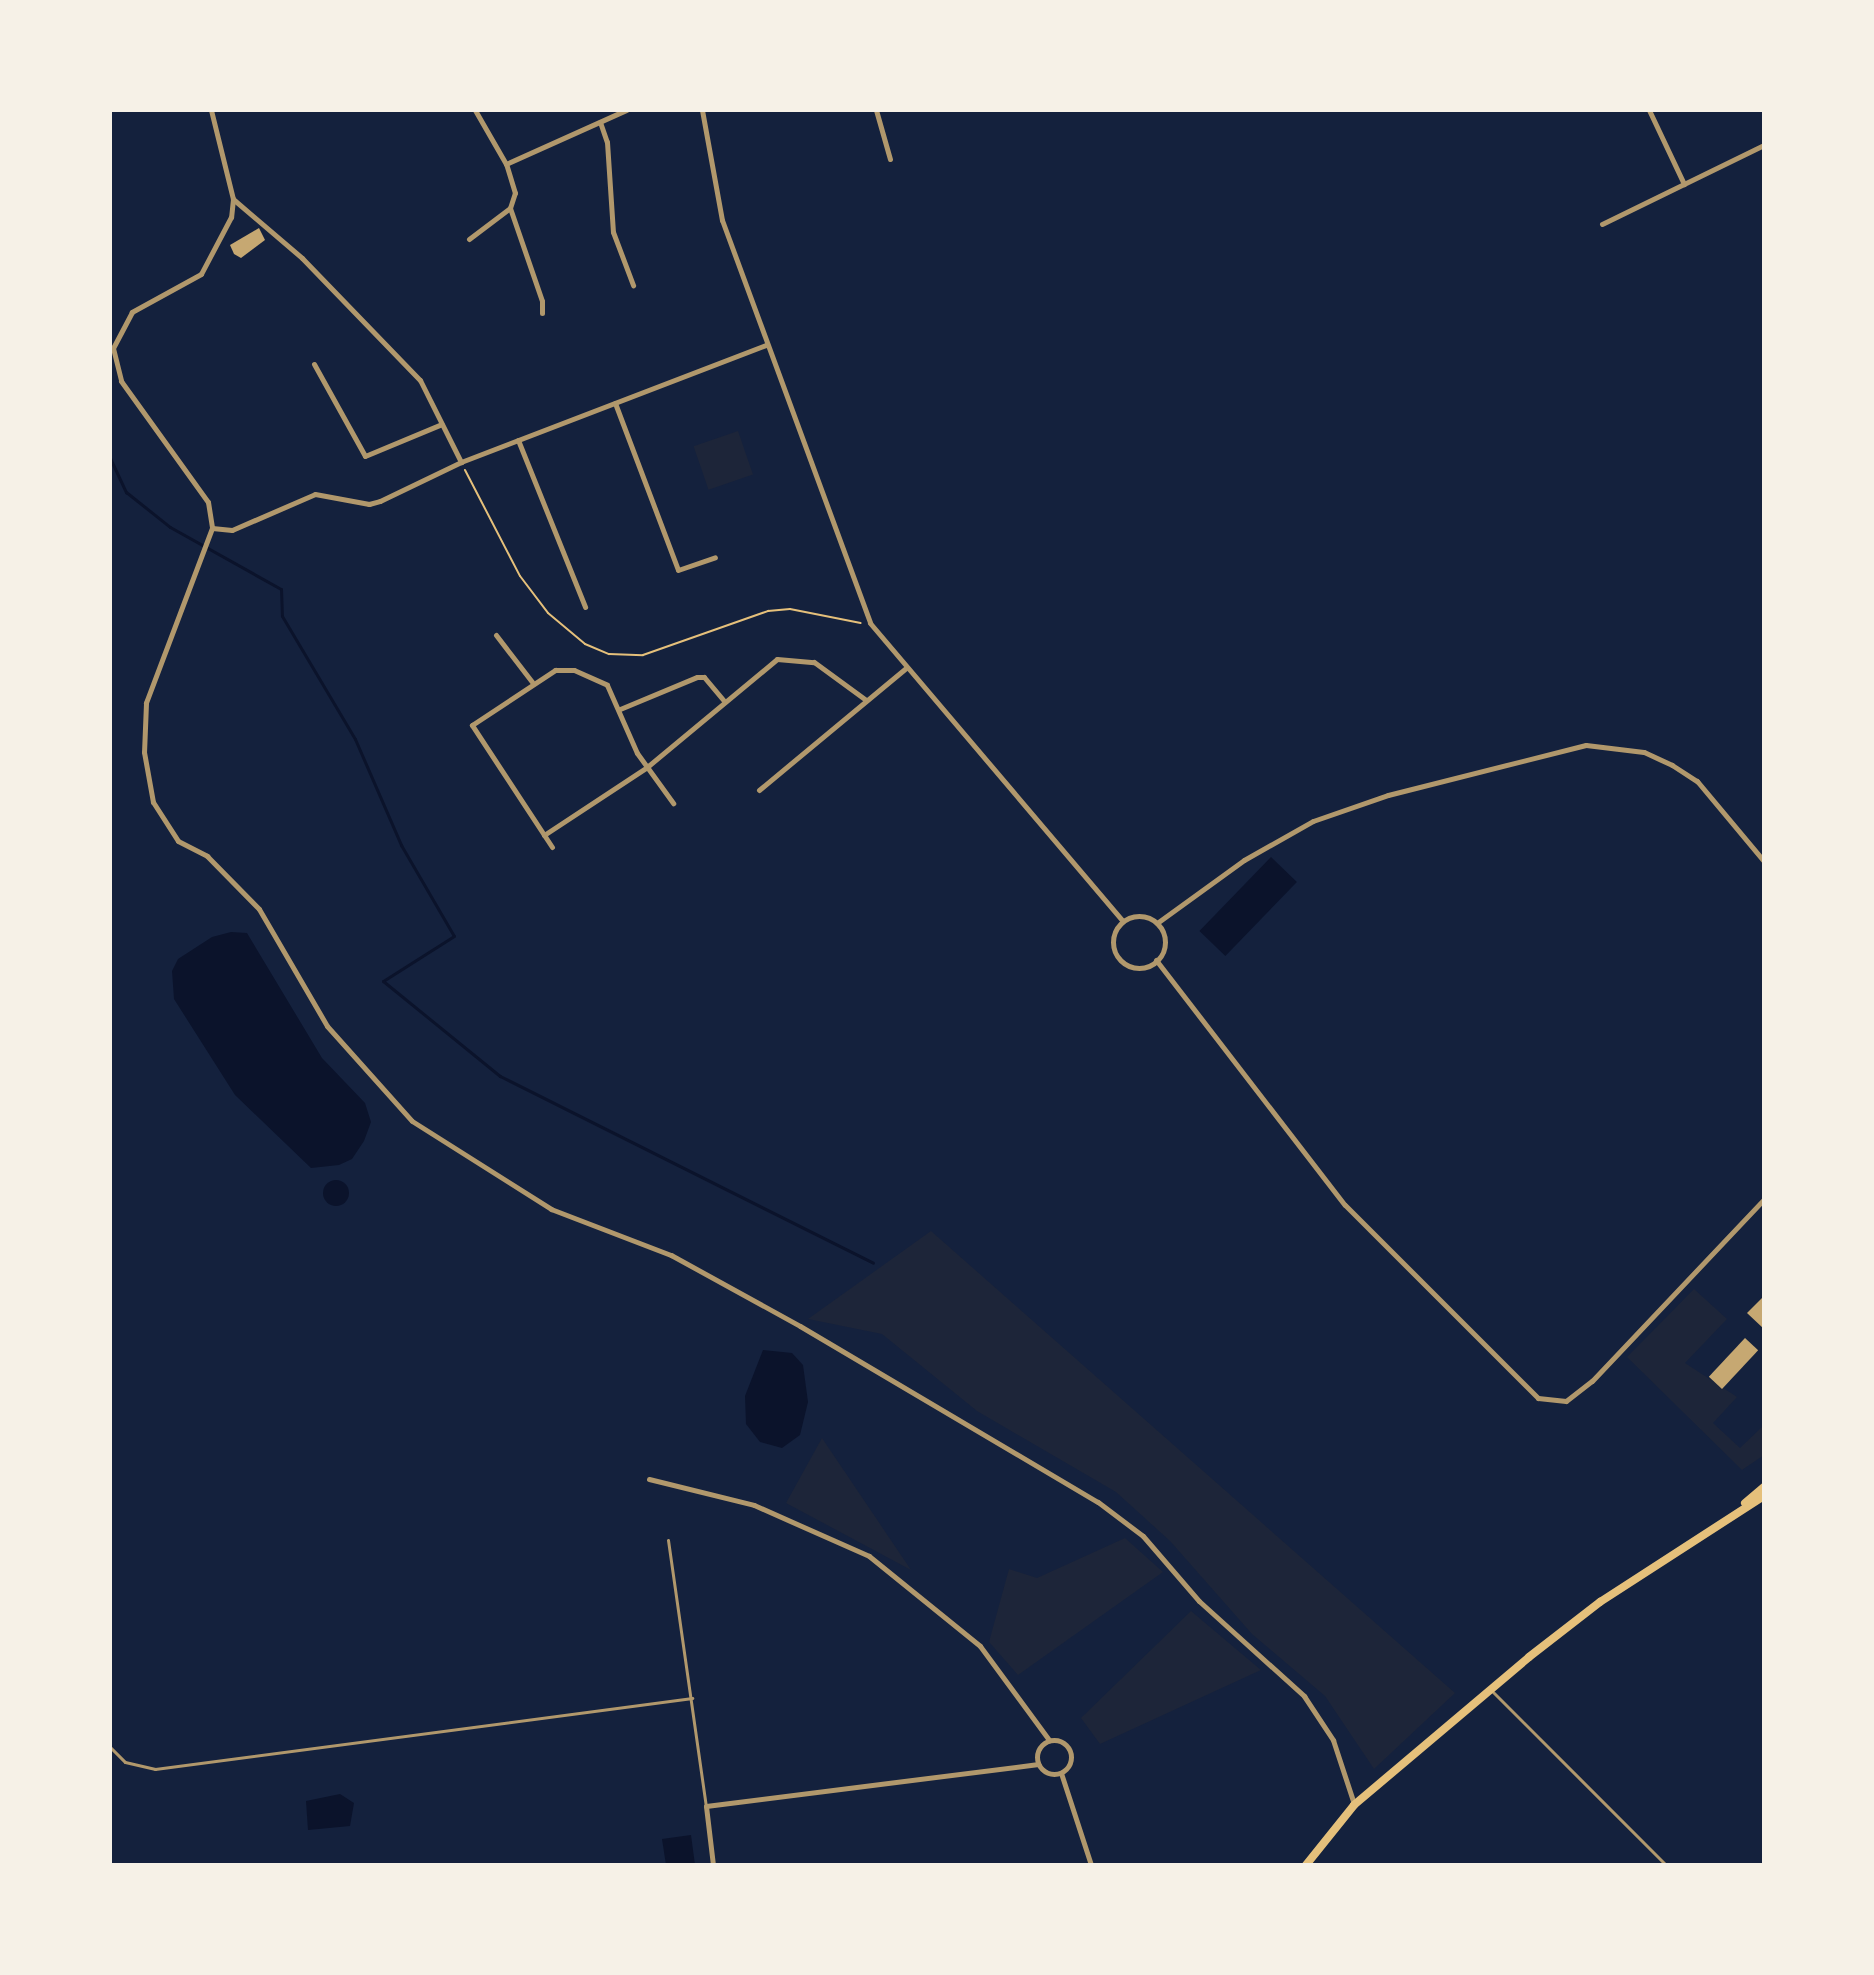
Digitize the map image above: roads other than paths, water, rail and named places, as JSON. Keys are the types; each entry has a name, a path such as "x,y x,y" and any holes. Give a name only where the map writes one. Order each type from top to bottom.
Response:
{"main road":[{"path":"1732,1514 1764,1487"},
{"path":"1306,1865 1354,1805 1490,1690 1600,1602 1764,1496"}],"street":[{"path":"211,110 233,199 231,217 209,264 132,312 113,348 121,381 208,502 212,528 146,703 144,752 153,802 178,841 207,856 259,909 327,1026 360,1067 412,1121 551,1209 671,1255 1098,1502 1143,1536 1199,1601 1304,1696 1333,1740 1354,1805"},
{"path":"469,239 510,208 515,193 506,164 475,110"},
{"path":"506,164 626,110"},
{"path":"702,110 722,220 870,623 1123,921"},
{"path":"876,110 890,159"},
{"path":"1649,110 1684,184"},
{"path":"600,122 607,142 613,232 633,285"},
{"path":"1602,224 1764,145"},
{"path":"233,199 291,248 420,380 461,462"},
{"path":"510,208 542,301 542,313"},
{"path":"212,528 232,530 315,494 369,504 461,462 766,345"},
{"path":"314,364 365,456 442,424"},
{"path":"615,403 678,570 715,557"},
{"path":"518,440 585,607"},
{"path":"496,635 532,682"},
{"path":"544,835 647,767 766,666 788,656 814,662 866,700"},
{"path":"759,790 906,668"},
{"path":"552,847 472,725 532,682 555,670 574,670 607,685 647,767 673,803"},
{"path":"620,709 697,677 704,677 724,701"},
{"path":"1157,923 1244,860 1313,821 1388,795 1586,745 1644,752 1697,781 1764,861"},
{"path":"1137,916 1157,923 1164,945 1156,960 1142,967 1121,960 1113,944 1123,921 1137,916"},
{"path":"1156,960 1345,1205 1493,1357 1538,1398 1557,1404 1592,1381 1764,1199"},
{"path":"649,1479 754,1505 869,1556 980,1646 1049,1740 1069,1750 1070,1761 1061,1773 1048,1774 1038,1764 1037,1752 1049,1740"},
{"path":"713,1865 706,1806 1038,1764"},
{"path":"1061,1773 1091,1865"}],"lane":[{"path":"668,1540 706,1806"},
{"path":"1490,1690 1666,1865"},
{"path":"110,1747 140,1768 178,1767 692,1698"}],"waterway":[{"path":"110,458 126,492 170,527 281,589 282,616 355,739 401,845 454,936 383,981 500,1076 873,1263"}]}
